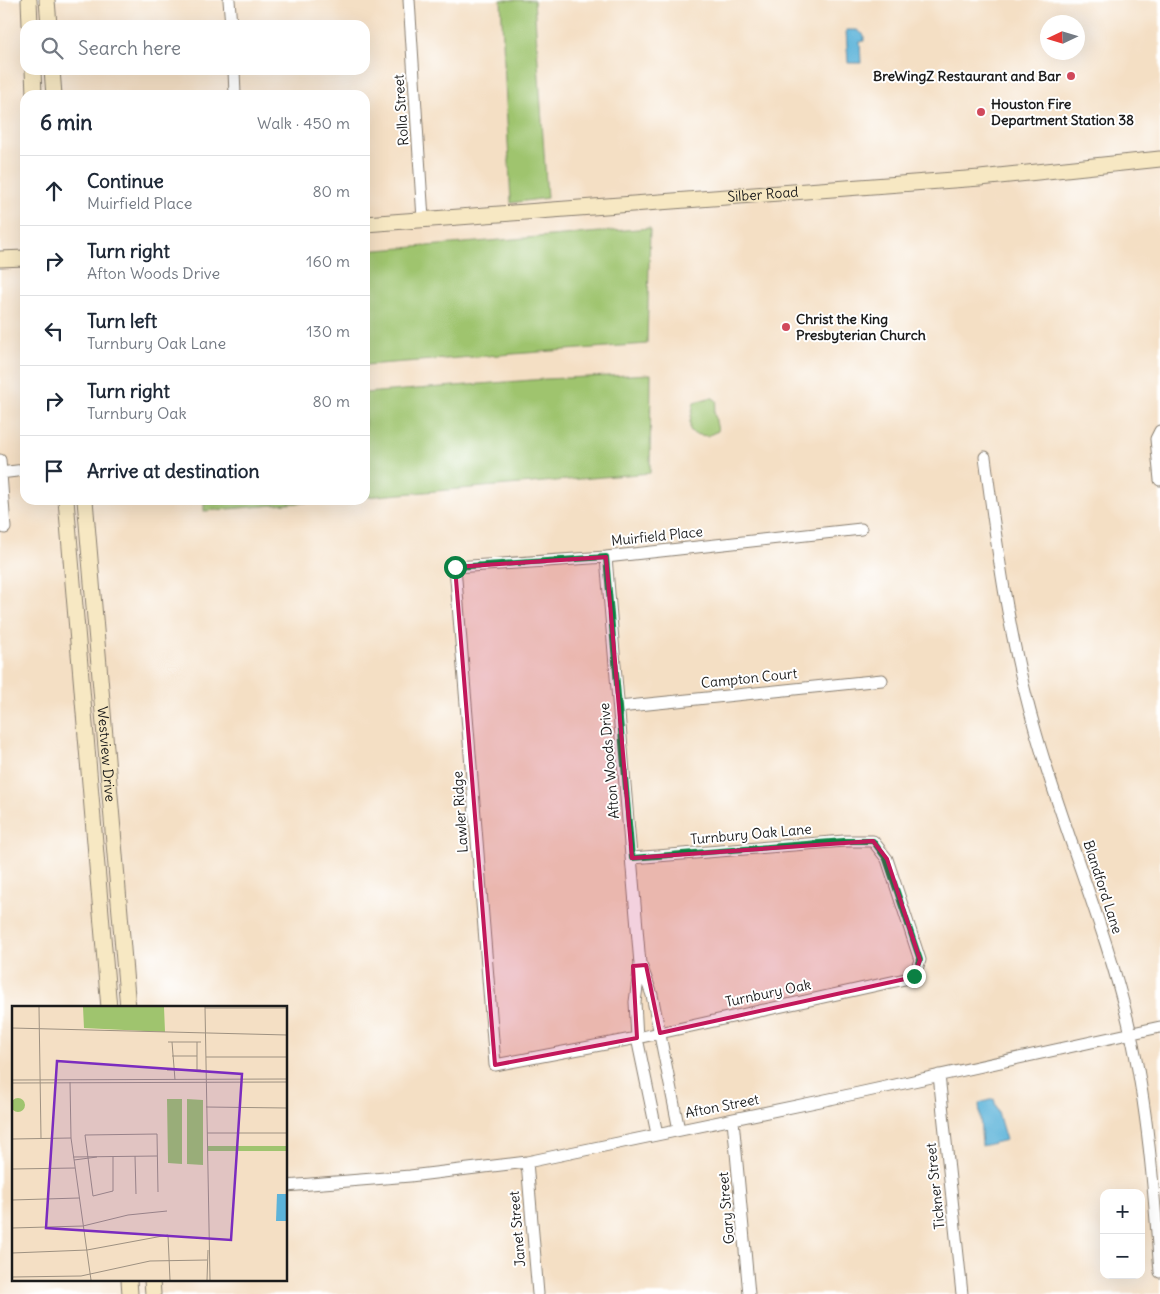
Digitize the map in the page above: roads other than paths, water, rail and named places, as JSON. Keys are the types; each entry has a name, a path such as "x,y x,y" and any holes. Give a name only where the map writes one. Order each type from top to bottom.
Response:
{"main road":[{"path":"29,0 30,20"},
{"path":"48,0 49,20"},
{"path":"33,75 34,90"},
{"path":"52,75 54,90"},
{"name":"Silber Road","path":"370,223 423,218 675,202 970,178 1160,159"},
{"path":"0,259 20,258"},
{"name":"Westview Drive","path":"66,505 109,1006"},
{"name":"Westview Drive","path":"85,505 128,1006"},
{"path":"88,760 106,759"}],"street":[{"path":"230,0 231,20"},
{"name":"Rolla Street","path":"409,0 423,218"},
{"path":"234,75 235,90"},
{"path":"1160,430 1156,439 1160,480"},
{"name":"Blandford Lane","path":"984,457 1005,602 1034,726 1106,943 1131,1033 1145,1125 1160,1272"},
{"path":"0,460 5,528"},
{"path":"0,473 20,471"},
{"name":"Muirfield Place","path":"455,567 606,557 861,529"},
{"name":"Afton Woods Drive","path":"606,557 640,964 635,1002 638,1038 657,1134"},
{"name":"Lawler Ridge","path":"455,567 494,1054"},
{"name":"Campton Court","path":"619,707 882,680"},
{"name":"Turnbury Oak Lane","path":"632,858 844,841 873,841"},
{"name":"Turnbury Oak","path":"494,1054 494,1065 638,1038 914,976 920,960 886,859 873,841"},
{"name":"Afton Woods Drive","path":"640,964 652,995 679,1130"},
{"name":"Afton Street","path":"288,1186 410,1176 527,1162 733,1120 1160,1027"},
{"name":"Tickner Street","path":"939,1076 962,1294"},
{"name":"Gary Street","path":"733,1120 749,1294"},
{"name":"Janet Street","path":"527,1162 538,1294"}],"water":[{"path":"846,30 857,30 864,35 864,41 860,42 861,63 848,63"},
{"path":"994,1099 1006,1140 982,1146 979,1103"}],"place":[{"name":"BreWingZ Restaurant and Bar","path":"1071,76"},
{"name":"Houston Fire Department Station 38","path":"981,112"},
{"name":"Christ the King Presbyterian Church","path":"786,327"}]}
